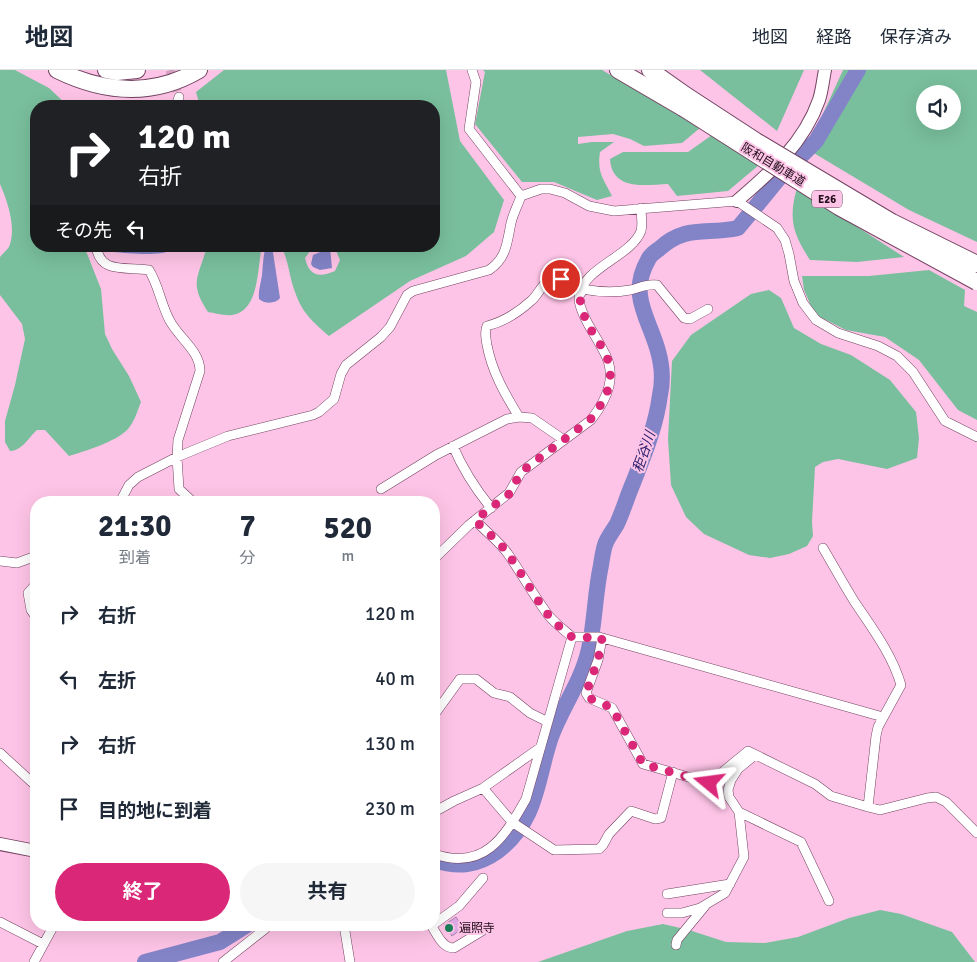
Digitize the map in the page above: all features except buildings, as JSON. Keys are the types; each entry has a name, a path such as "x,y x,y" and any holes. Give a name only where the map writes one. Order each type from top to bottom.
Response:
{"highway":[{"path":"57,70 102,87 134,89 159,87 184,79 199,70"},
{"path":"115,71 137,70"},
{"path":"618,70 685,102"},
{"name":"阪和自動車道","path":"626,70 764,146 892,222 977,264"},
{"name":"阪和自動車道","path":"650,70 685,102 839,207 977,282"}],"street":[{"path":"472,70 476,82 469,129 521,196"},
{"path":"521,196 541,189 550,189 565,193 589,206 614,211 737,201 765,177 794,147 805,130 819,100 826,70"},
{"path":"177,100 178,96"},
{"path":"123,496 129,485 138,477 177,458 228,436 313,415 326,406 334,399 341,374 346,365 382,337 390,327 407,295 413,291 489,270 496,265 509,241 511,223 521,196"},
{"path":"737,201 777,228 785,240 794,281 803,303 816,320 838,333 878,346 897,356 913,372 945,421 977,437"},
{"path":"440,553 475,520 509,494 521,472 590,420 599,409 608,392 611,377 610,362 583,314 579,298 589,277 640,234 642,226 641,208"},
{"path":"97,252 104,264 110,267 149,270 170,322 200,364 200,371 178,440 179,489 187,496"},
{"path":"519,417 495,376 488,351 485,330 488,326 506,318 533,300 545,283 555,278 561,279 581,291 604,292 629,290 652,284 657,285 684,318 690,319 708,309"},
{"path":"381,489 453,446 507,419 519,417 532,418 564,440"},
{"path":"453,446 472,485 490,508"},
{"path":"475,520 498,540 551,618 572,637 600,637 883,717"},
{"path":"823,548 882,643 897,671 901,685 883,717 876,736 868,807"},
{"path":"0,561 17,563 30,558"},
{"path":"30,590 28,592 30,604"},
{"path":"440,855 460,858 482,854 492,847 512,822 526,799 572,637"},
{"path":"600,637 598,660 586,693 589,698 612,708 643,764 709,783 748,751 815,784 831,796 868,807 880,810 927,798 936,798 950,805 977,833"},
{"path":"440,707 460,679 476,679 494,693 510,697 530,713 548,722"},
{"path":"440,809 483,788 541,747"},
{"path":"0,753 30,780"},
{"path":"667,913 682,913 705,905 725,893 744,857 739,812 729,797 728,790 731,780 738,769 755,755"},
{"path":"483,788 512,822 554,850 599,848 603,845 609,834 631,811 655,819 660,818 673,772"},
{"path":"739,812 801,842 829,901"},
{"path":"0,844 30,851"},
{"path":"440,919 459,906 483,878"},
{"path":"667,894 730,884"},
{"path":"676,945 677,940 705,905"},
{"path":"0,922 43,944"},
{"path":"34,962 51,931"},
{"path":"223,962 262,931"},
{"path":"345,931 350,962"},
{"path":"436,931 444,945 454,948 482,931"}],"green space":[{"path":"0,70 15,70 49,88 62,100 30,100 30,252 86,252 101,289 105,334 129,376 141,402 132,424 122,434 100,446 69,456 45,430 37,430 22,446 15,450 10,451 5,442 5,421 25,339 22,324 0,295 0,257 9,246 12,229 8,205 0,184"},
{"path":"224,70 446,70 460,141 504,200 494,232 466,256 410,281 329,336 301,306 293,286 284,252 309,252 305,258 309,269 320,275 335,271 340,260 337,252 440,252 440,100 198,100 196,92"},
{"path":"483,70 602,70 700,128 682,143 644,146 613,134 578,137 578,144 614,142 600,152 599,159 602,175 612,196 597,200 554,182 522,182 475,124 485,72"},
{"path":"700,70 804,70 777,131"},
{"path":"843,70 977,70 977,242 909,210 807,149"},
{"path":"712,135 759,165 728,191 677,196 668,184 631,184 617,177 612,169 610,159 623,152 688,152"},
{"path":"797,188 904,257 857,262 810,260 796,234 794,226 793,209"},
{"path":"205,252 261,252 256,287 248,305 241,312 223,315 208,312 198,293 197,279"},
{"path":"929,270 965,290 964,306 977,312 977,420 958,410 919,360 885,337 846,330 820,317 811,306 804,290 802,276 869,276"},
{"path":"769,290 781,298 794,328 821,344 851,355 890,380 916,412 919,438 917,458 887,469 838,459 823,462 815,467 813,536 807,546 789,554 770,558 749,555 704,534 686,517 671,485 668,439 672,361 691,335 751,294"},
{"path":"880,910 901,914 952,932 975,962 538,962 627,931 663,924 726,942 765,943 798,937 849,918"}],"water":[{"path":"113,252 166,252 151,254"},
{"path":"265,252 273,252 280,298 270,303 259,299"},
{"path":"320,252 330,252 332,268 320,270 313,267 311,264 313,255"}],"waterway":[{"name":"秬谷川","path":"440,862 459,865 483,860 498,851 521,826 534,799 551,737 586,661 604,547 617,524 653,429 661,390 662,373 659,356 640,295 642,273 649,258 678,236 688,233 738,228 780,177 816,141 858,70"},
{"name":"秬谷川","path":"145,962 220,942 237,931"}],"tunnel":[{"path":"170,70 179,97"}],"place":[{"name":"遍照寺","path":"449,928"}],"route":[{"path":"561,279 581,293 579,298 583,314 610,362 611,377 608,392 599,409 590,420 521,472 509,494 475,520 485,531 498,540 551,618 561,628 572,637 602,638 598,660 586,693 589,698 612,708 643,764 709,783"}]}
